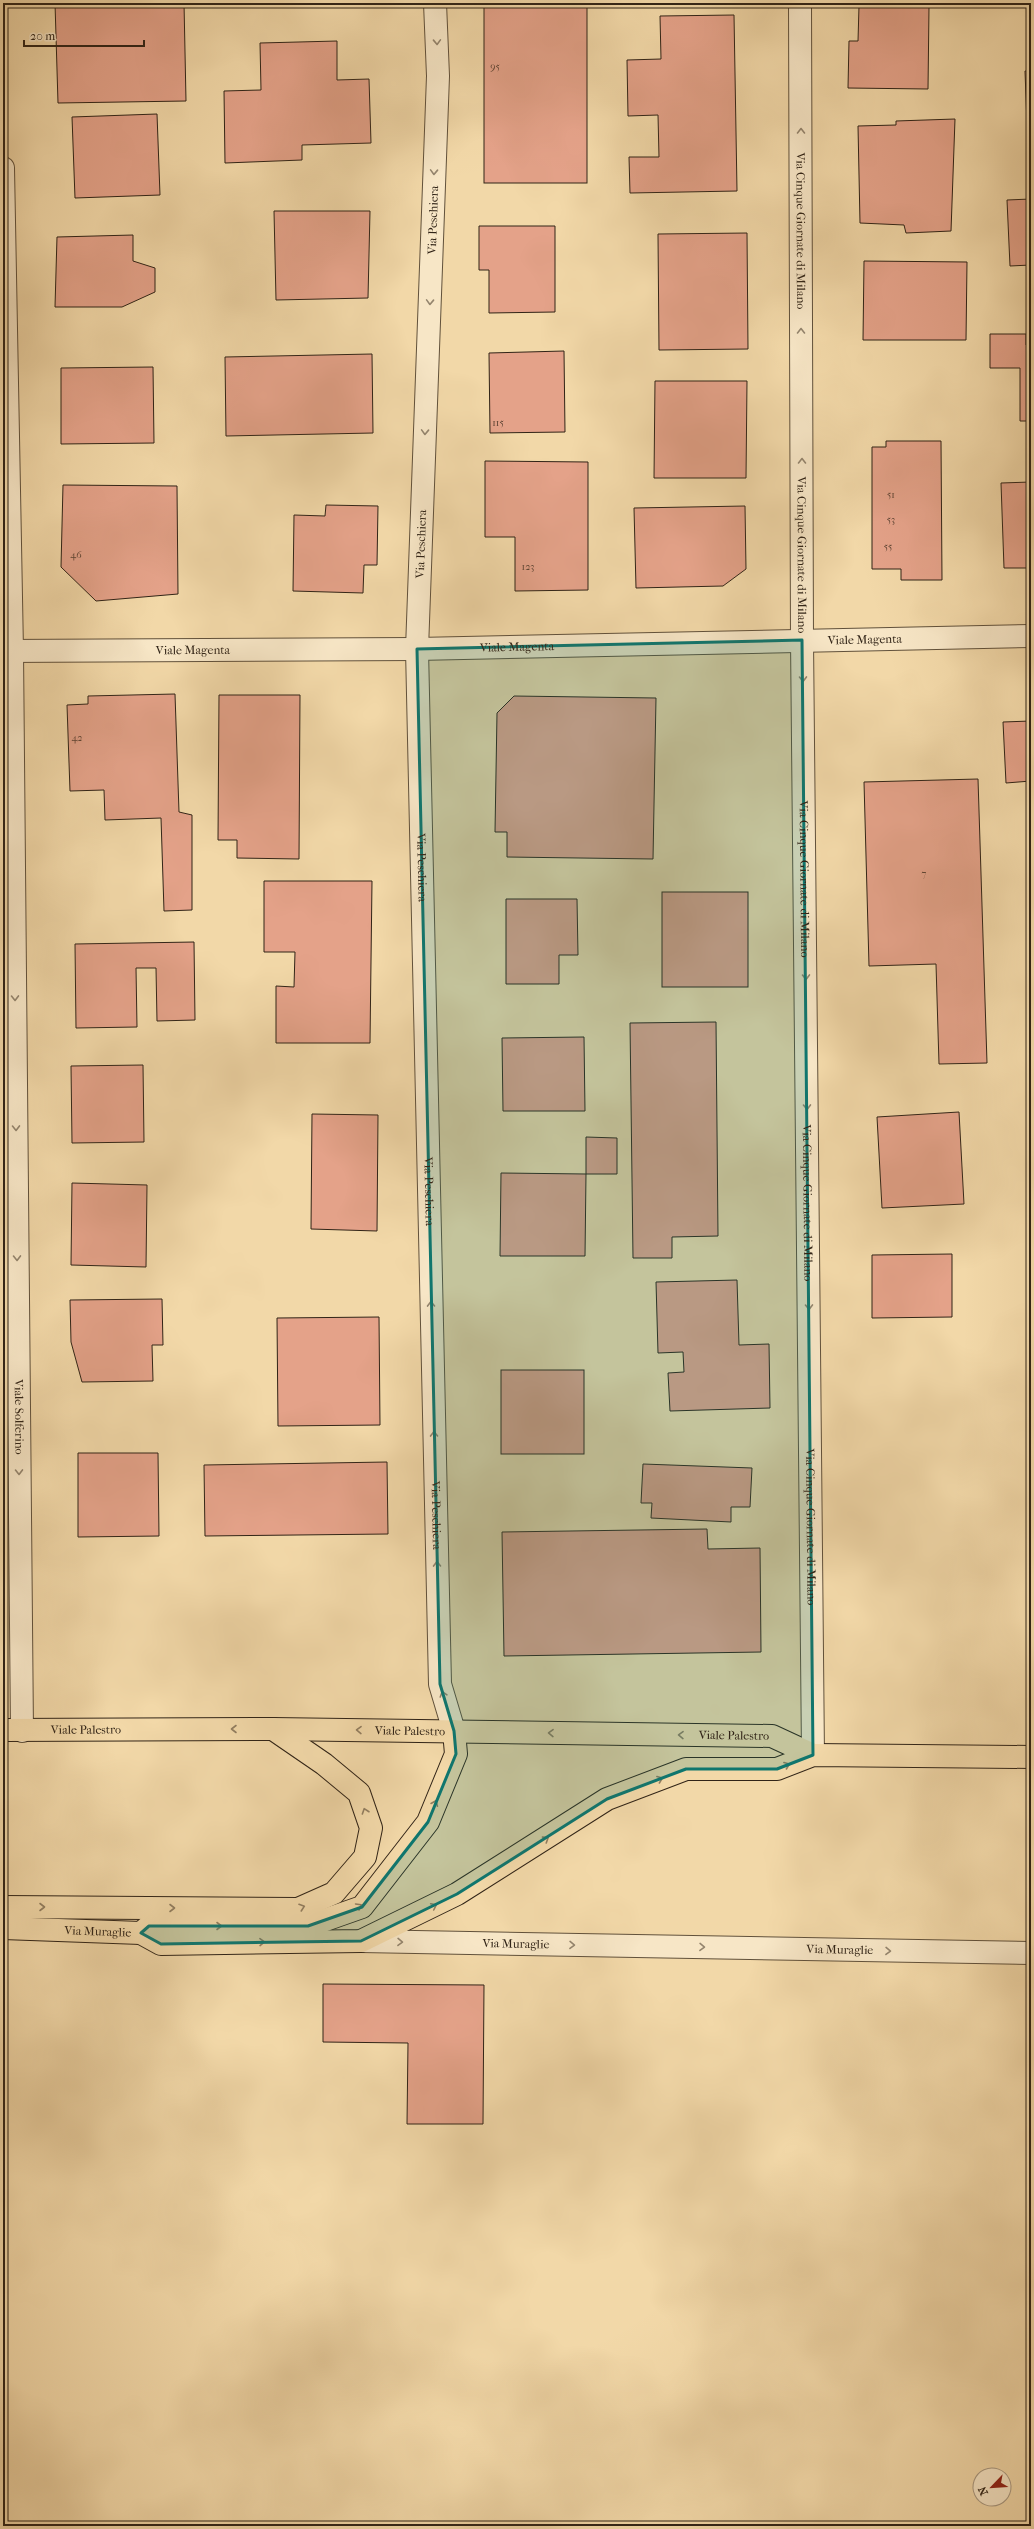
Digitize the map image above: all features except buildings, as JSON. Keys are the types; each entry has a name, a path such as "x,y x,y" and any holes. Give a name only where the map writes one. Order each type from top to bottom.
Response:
{"main road":[{"name":"Viale Palestro","path":"12,1730 273,1729 772,1736 813,1756"},
{"path":"3,1907 298,1909 334,1893 366,1857 371,1828 359,1793 324,1764 273,1729"},
{"path":"141,1934 149,1926 308,1926 362,1907 428,1822 456,1754 454,1731"},
{"name":"Viale Palestro","path":"361,1941 457,1894 607,1799 686,1769 776,1770 813,1756 1031,1757"},
{"name":"Via Muraglie","path":"3,1928 141,1934 161,1944 361,1941"}],"street":[{"name":"Via Peschiera","path":"435,3 438,76 417,649 440,1684 454,1731"},
{"name":"Via Cinque Giornate di Milano","path":"800,3 802,640 813,1756"},
{"name":"Viale Solferino","path":"3,168 8,651 12,1730"},
{"name":"Viale Magenta","path":"8,651 417,649 1031,636"},
{"name":"Via Muraglie","path":"361,1941 1031,1953"}],"highlighted area":[{"path":"802,640 813,1755 777,1769 686,1769 607,1799 457,1894 361,1941 161,1944 141,1933 149,1926 308,1926 362,1907 428,1822 456,1754 454,1731 440,1684 417,649"}]}
